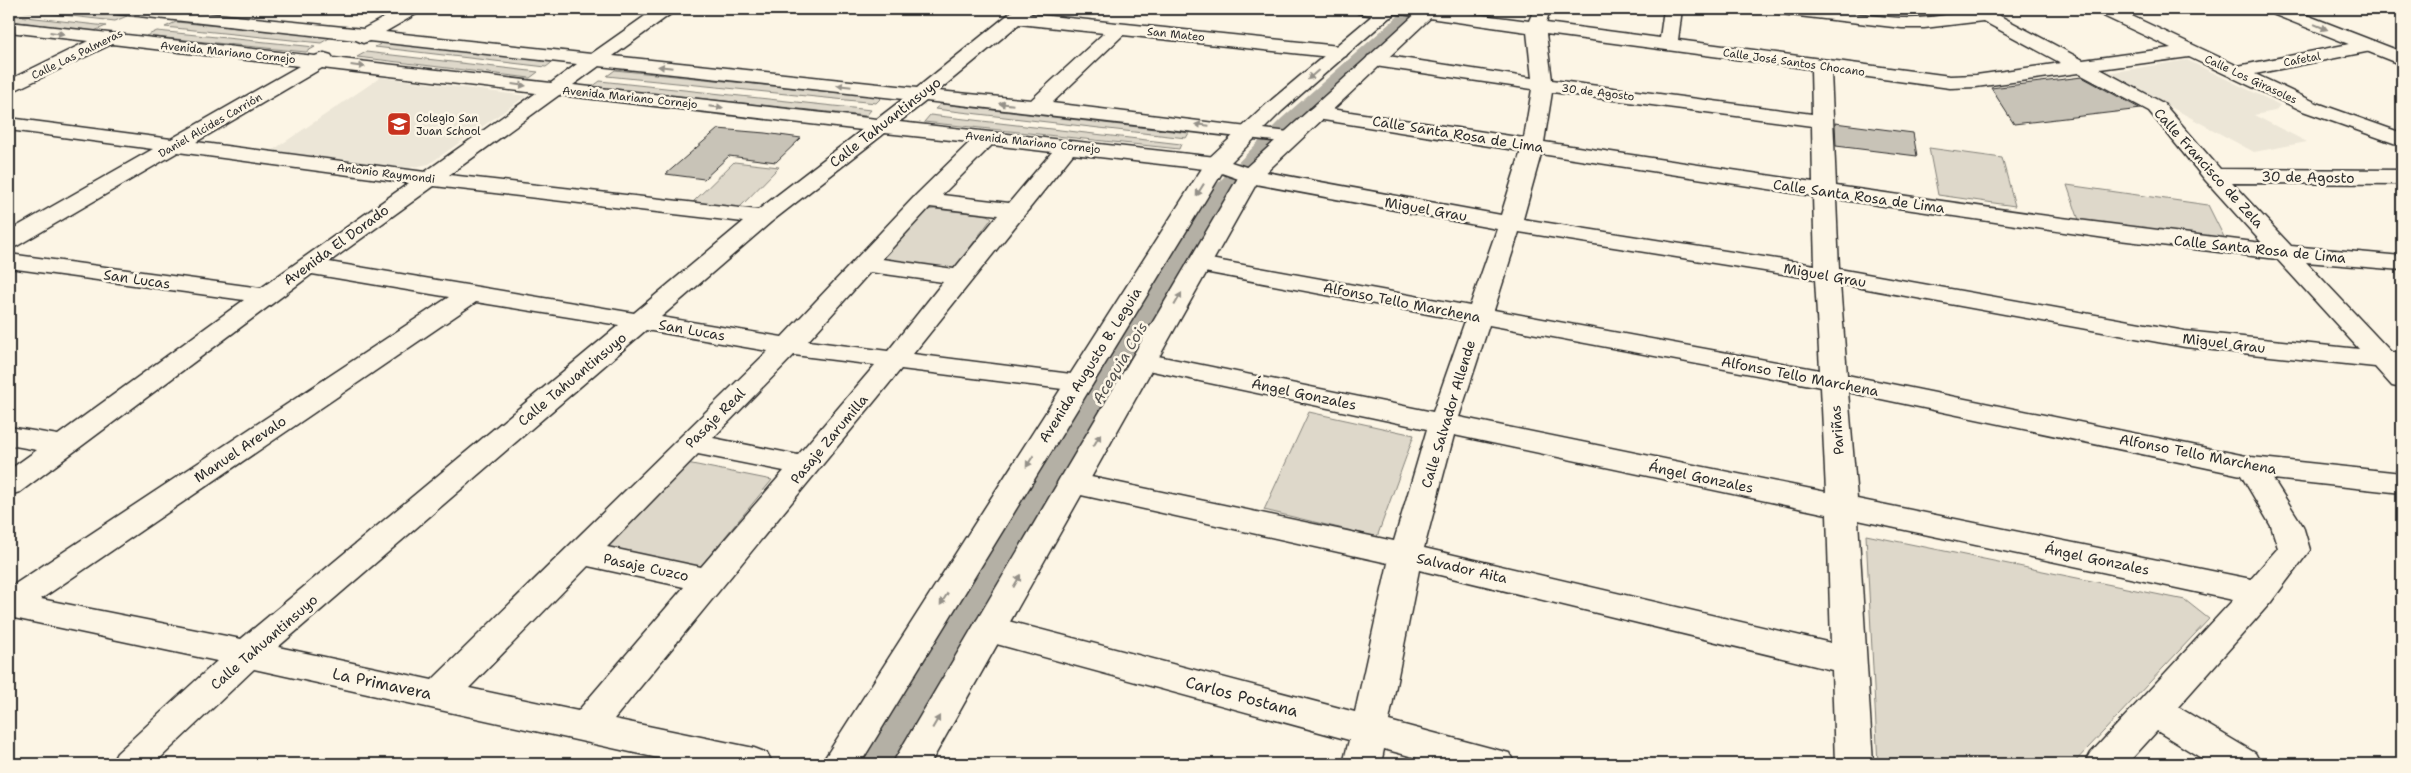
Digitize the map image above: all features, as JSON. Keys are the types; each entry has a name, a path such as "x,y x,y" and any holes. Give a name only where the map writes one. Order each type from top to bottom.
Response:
{"street":[{"path":"120,9 167,11 367,35 1289,136"},
{"name":"Daniel Alcides Carrión","path":"14,235 174,146 412,9"},
{"name":"Avenida El Dorado","path":"9,485 266,296 666,9"},
{"name":"San Mateo","path":"996,9 1120,28 1339,52"},
{"path":"1668,45 1673,9"},
{"path":"1781,9 1902,23 1924,23 1980,12"},
{"name":"Calle Los Girasoles","path":"2103,9 2310,107 2402,140"},
{"path":"2276,9 2402,59"},
{"path":"2318,9 2402,42"},
{"name":"Calle José Santos Chocano","path":"1384,10 1539,18 1668,45 1950,82 1976,81 2085,67 2190,51"},
{"name":"Avenida Augusto B. Leguia","path":"840,764 1217,164 1250,131 1384,10"},
{"name":"Calle Las Palmeras","path":"9,87 167,11"},
{"path":"911,764 1249,176 1289,136 1317,113 1428,11"},
{"name":"Calle Francisco de Zela","path":"1980,12 2156,107 2214,176 2393,360 2402,380"},
{"name":"Calle Tahuantinsuyo","path":"130,764 247,654 763,217 921,95 1021,13"},
{"name":"Calle Salvador Allende","path":"1362,764 1406,555 1443,423 1510,224 1533,146 1543,85 1539,18"},
{"name":"Avenida Mariano Cornejo","path":"9,28 320,61 1068,146 1217,164 1249,176"},
{"path":"1036,107 1120,28"},
{"name":"Cafetal","path":"2235,72 2369,46"},
{"name":"30 de Agosto","path":"1375,60 1543,85 1822,121"},
{"name":"Pariñas","path":"1821,66 1827,274 1842,507 1854,764"},
{"name":"Calle Santa Rosa de Lima","path":"1317,113 1824,192 2154,238 2288,254 2402,263"},
{"name":"Antonio Raymondi","path":"9,124 430,178 763,217"},
{"name":"Pasaje Real","path":"439,696 788,346 924,200 988,138"},
{"name":"Pasaje Zarumilla","path":"585,728 807,466 1068,146"},
{"name":"Miguel Grau","path":"1249,176 1510,224 1827,274 2185,339 2393,360"},
{"name":"30 de Agosto","path":"2214,176 2402,176"},
{"path":"924,200 1014,210"},
{"name":"San Lucas","path":"9,261 266,296"},
{"path":"864,264 961,277"},
{"name":"Alfonso Tello Marchena","path":"1199,264 1834,381 2252,467 2402,482"},
{"name":"San Lucas","path":"308,266 788,346 1079,383"},
{"name":"Manuel Arevalo","path":"9,605 472,293"},
{"name":"Ángel Gonzales","path":"1143,361 2259,593"},
{"path":"9,436 63,445"},
{"path":"691,442 807,466"},
{"path":"2104,764 2259,593 2294,550 2287,526 2252,467"},
{"name":"Salvador Aita","path":"1072,483 1406,555 1850,661"},
{"name":"Pasaje Cuzco","path":"581,553 710,581"},
{"name":"La Primavera","path":"9,605 247,654 754,764"},
{"name":"Carlos Postana","path":"989,629 1496,764"},
{"path":"2153,710 2242,764"}],"shaded area":[{"path":"9,9 66,9 127,16 115,21"},
{"path":"9,15 106,26 94,31 9,21"},
{"path":"176,22 331,37 321,43 165,27"},
{"path":"157,31 315,47 306,52 146,36"},
{"path":"384,42 554,61 546,67 375,47"},
{"path":"366,52 538,72 530,78 357,57"},
{"path":"2187,60 2280,105 2275,111 2254,115 2307,142 2254,152 2108,73"},
{"path":"615,70 882,97 876,103 607,76"},
{"name":"Colegio San Juan School","path":"381,77 526,96 429,164 408,168 270,152"},
{"path":"600,81 871,110 866,116 592,87"},
{"path":"941,104 1189,133 1186,138 935,109"},
{"path":"930,115 1181,144 1179,149 924,122"},
{"path":"1929,148 2002,158 2015,206 1938,195"},
{"path":"734,162 779,167 739,208 693,202"},
{"path":"2067,185 2208,205 2226,241 2079,220"},
{"path":"935,209 988,215 992,218 953,270 878,261 926,210"},
{"path":"1309,412 1414,435 1377,537 1264,510"},
{"path":"687,463 772,480 696,572 604,550"},
{"path":"1866,535 2185,600 2209,619 2073,764 1878,764"}],"building":[{"path":"2082,77 2141,109 2014,124 1991,88"},
{"path":"1835,123 1913,133 1917,156 1836,146"},
{"path":"718,129 801,138 776,162 729,156 704,179 666,174"}],"waterway":[{"name":"Acequia Cois","path":"880,764 1221,193 1289,124 1417,9"}],"place":[{"name":"Colegio San Juan School","path":"399,124"}]}
